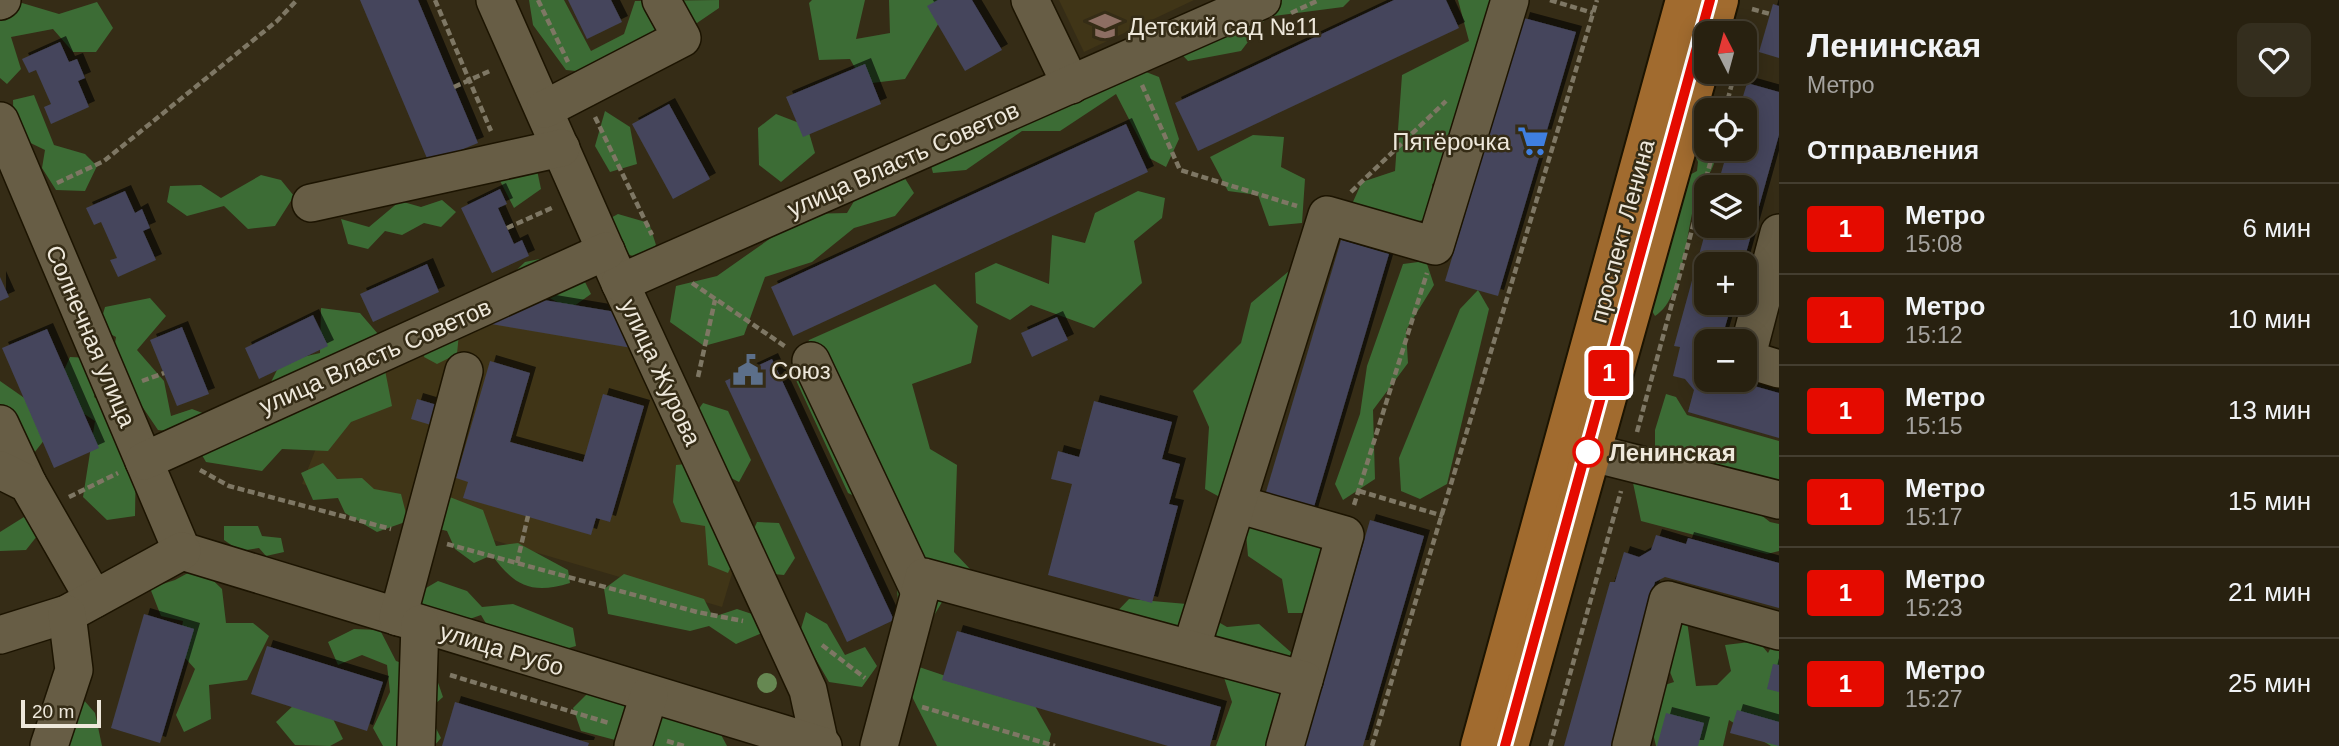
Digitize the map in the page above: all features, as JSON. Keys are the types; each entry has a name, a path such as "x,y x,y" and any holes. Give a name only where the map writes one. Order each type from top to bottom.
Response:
{"main road":[{"name":"проспект Ленина","path":"1480,746 1685,0"},
{"path":"1721,21 1736,5"},
{"name":"проспект Ленина","path":"1509,746 1695,84"}],"street":[{"name":"улица Журова","path":"495,0 613,267 808,690 822,746"},
{"path":"545,109 682,38 661,0"},
{"path":"1030,0 1071,85"},
{"name":"улица Власть Советов","path":"154,456 613,267 665,263 1262,0"},
{"path":"1191,649 1327,215 1436,246 1510,0"},
{"name":"Солнечная улица","path":"0,121 18,184 154,456 181,551"},
{"path":"311,204 561,148"},
{"path":"1779,233 1745,359 1779,369"},
{"path":"811,361 920,592"},
{"path":"416,746 419,665 409,620 419,536 464,371"},
{"path":"0,425 23,488 81,606 74,670 49,746"},
{"path":"1593,453 1779,500"},
{"path":"1237,504 1345,535 1285,746"},
{"path":"0,635 81,606 181,551"},
{"name":"улица Рубо","path":"181,551 822,746"},
{"path":"880,746 924,577 1304,680"},
{"path":"1631,746 1668,600 1779,631"},
{"path":"635,739 649,695"}],"path":[{"path":"18,184 104,161 277,22 297,0"},
{"path":"435,0 505,162"},
{"path":"538,0 665,263 766,337 811,361"},
{"path":"1550,0 1593,13"},
{"path":"1372,746 1597,0"},
{"path":"1736,5 1770,14"},
{"path":"454,87 521,58"},
{"path":"1130,59 1180,170 1327,215 1456,91 1480,97"},
{"path":"1550,746 1711,161"},
{"path":"507,228 581,194"},
{"path":"1345,535 1436,246"},
{"path":"697,380 715,300"},
{"path":"23,488 154,456 229,486 697,612 780,629 821,644 892,698 1055,746"},
{"path":"1359,491 1443,516"},
{"path":"517,563 528,516"},
{"path":"419,665 635,739 684,746"}],"shaded area":[{"name":"Детский сад №11","path":"1059,0 1194,0 1084,52"},
{"path":"538,299 616,312 734,567 722,607 302,484 341,385 491,324"}],"green space":[{"path":"12,0 59,14 97,2 113,28 96,52 73,52 53,29 11,37 21,69 7,84 0,78 0,7"},
{"path":"529,0 564,0 591,51 624,34 635,1 719,0 719,8 697,23 669,17 651,53 605,74 566,70 533,25"},
{"path":"812,0 865,0 856,39 890,33 889,0 940,0 943,16 905,79 864,84 850,59 819,60 809,3"},
{"path":"1262,0 1350,0 1343,7 1267,17 1241,51 1188,61 1175,47"},
{"path":"1458,0 1511,0 1452,175 1432,184 1435,217 1387,229 1352,204 1362,182 1395,171 1402,75 1469,41"},
{"path":"1128,65 1159,77 1179,139 1166,167 1149,158 1116,94 1060,131 1022,131 966,170 933,173 928,154"},
{"path":"34,95 54,145 85,154 97,166 85,191 56,190 42,168 45,150 14,135 13,100"},
{"path":"605,111 630,127 637,164 610,172 595,146"},
{"path":"776,114 807,126 815,153 781,182 759,165 758,128"},
{"path":"1694,129 1694,152 1688,138"},
{"path":"1253,135 1284,137 1281,167 1305,179 1302,223 1269,226 1258,195 1228,191 1210,157"},
{"path":"1715,161 1708,175 1694,175 1694,207 1679,276 1665,306 1655,316 1649,306 1684,178 1697,171 1698,162"},
{"path":"537,170 541,189 514,208 498,177"},
{"path":"901,172 914,193 895,216 854,228 812,262 765,277 744,335 704,346 670,322 676,286 717,276 805,214 847,213 863,186"},
{"path":"261,175 281,180 294,196 275,226 248,229 224,206 187,216 167,202 170,186 201,185 221,198"},
{"path":"1138,191 1165,198 1162,218 1134,241 1142,283 1094,328 1031,305 1010,320 976,303 975,273 996,263 1049,284 1052,235 1085,243 1095,213"},
{"path":"442,200 456,212 441,227 424,223 402,235 385,231 368,249 348,244 341,219 369,227 400,201 421,207"},
{"path":"618,214 649,223 656,245 641,259 611,248 605,221"},
{"path":"554,256 582,276 591,294 570,309 544,295 493,292 525,262"},
{"path":"1426,261 1434,285 1406,330 1408,363 1373,410 1375,479 1343,500 1335,484 1360,414 1367,366 1403,264"},
{"path":"1295,266 1229,502 1205,489 1209,427 1193,391 1241,343 1251,303"},
{"path":"935,284 978,326 971,363 912,384 930,449 957,465 954,552 987,587 945,597 926,629 898,602 892,514 848,493 795,378 809,340"},
{"path":"1478,290 1489,309 1447,484 1420,499 1401,491 1399,458 1460,309"},
{"path":"150,298 166,316 137,350 164,381 171,416 192,409 221,420 260,404 281,362 320,353 321,308 360,313 378,334 392,406 351,422 328,451 282,449 262,471 206,462 189,433 158,430 112,362 116,337 99,328 105,307"},
{"path":"459,333 457,354 437,364 424,357 426,340"},
{"path":"70,357 91,358 100,378 94,397 120,413 136,453 135,516 107,520 83,497 95,421 75,408 61,377"},
{"path":"0,381 33,404 45,439 23,467 0,452"},
{"path":"1666,394 1676,397 1687,415 1779,441 1779,481 1757,476 1744,502 1770,522 1779,524 1779,551 1767,554 1641,521 1632,478 1655,452 1655,430"},
{"path":"703,403 728,411 751,460 739,482 715,470 691,420"},
{"path":"323,463 337,479 362,478 374,489 401,494 408,521 377,532 345,513 338,498 313,500 301,473"},
{"path":"696,463 737,553 728,573 708,565 705,526 681,522 673,502 676,465"},
{"path":"442,494 483,510 496,546 518,543 568,570 570,583 557,587 534,588 516,581 492,555 474,563 455,549 447,531 427,526"},
{"path":"24,517 41,531 26,550 0,551 0,532"},
{"path":"757,522 779,523 795,558 784,575 762,573 748,542"},
{"path":"1245,522 1315,530 1333,567 1317,613 1288,613 1282,579 1248,556"},
{"path":"224,526 258,526 262,536 281,538 284,552 266,556 259,548 240,551 224,540"},
{"path":"199,567 222,589 226,623 253,623 269,636 247,680 209,685 211,719 184,732 176,715 195,669 178,650 183,621 161,616 150,588 175,580"},
{"path":"624,574 704,599 713,617 737,609 758,616 762,633 736,644 709,626 690,631 608,614 604,589"},
{"path":"438,581 467,591 482,607 513,604 573,628 576,646 551,653 494,637 481,615 450,626 420,616 414,595"},
{"path":"1129,599 1187,604 1227,627 1259,624 1301,661 1282,746 1216,746 1232,702 1213,644 1109,620"},
{"path":"1684,599 1696,686 1717,685 1731,671 1725,645 1758,641 1768,653 1779,632 1779,746 1771,746 1729,720 1723,746 1656,746 1643,692 1674,682 1652,627"},
{"path":"806,612 827,624 845,655 865,647 877,666 862,687 829,682 800,632"},
{"path":"354,629 380,630 396,661 435,674 443,697 427,711 441,738 434,746 383,746 373,728 390,692 387,665 362,655 338,665 328,642"},
{"path":"919,667 1035,706 1051,734 1048,746 937,746 903,679"},
{"path":"592,689 718,729 727,746 638,746 581,731 573,708"},
{"path":"75,690 95,713 102,746 37,746"},
{"path":"296,703 329,711 343,739 330,746 295,745 276,722"}],"building":[{"path":"360,0 418,0 478,143 429,163"},
{"path":"568,0 611,0 622,22 587,39"},
{"path":"938,0 972,0 1002,50 965,71 927,6"},
{"path":"1394,0 1446,0 1459,28 1198,151 1175,103"},
{"path":"1773,4 1779,6 1779,58 1759,52"},
{"path":"1524,18 1576,32 1498,296 1445,281"},
{"path":"60,42 69,62 77,59 85,78 78,81 89,107 51,124 44,107 51,104 36,70 29,73 22,59"},
{"path":"865,64 881,104 803,137 786,97"},
{"path":"1747,84 1779,92 1779,135 1757,214 1757,175 1720,175 1725,161 1757,161 1757,98 1743,98"},
{"path":"669,104 710,179 673,199 632,124"},
{"path":"1126,124 1148,172 793,336 771,287"},
{"path":"500,189 507,204 498,208 514,244 522,240 529,256 492,273 461,208"},
{"path":"125,191 135,213 142,209 150,228 143,231 156,260 118,277 110,260 117,258 101,222 94,225 86,208"},
{"path":"1704,238 1750,238 1746,252 1700,252"},
{"path":"1341,240 1389,254 1311,517 1263,502"},
{"path":"427,264 439,292 373,322 360,294"},
{"path":"1694,273 1694,315 1729,315 1724,329 1694,329 1694,390 1685,379 1673,376 1680,347 1674,346"},
{"path":"0,277 9,297 0,301"},
{"path":"538,299 616,312 632,348 491,324"},
{"path":"313,315 328,346 259,379 245,348"},
{"path":"1057,317 1068,340 1032,357 1021,333"},
{"path":"182,327 209,394 177,406 150,340"},
{"path":"47,329 99,448 54,468 2,348"},
{"path":"772,359 894,620 847,642 725,381"},
{"path":"490,361 530,373 510,442 583,462 603,394 644,406 610,522 596,518 591,535 463,498 468,482 456,478"},
{"path":"1757,387 1779,393 1779,438 1688,412 1694,390 1757,392"},
{"path":"417,399 437,405 431,425 411,419"},
{"path":"1094,401 1172,422 1162,459 1180,464 1169,504 1178,506 1152,603 1048,575 1072,484 1051,479 1058,451 1079,457"},
{"path":"1370,520 1424,536 1363,746 1305,746"},
{"path":"1656,535 1686,544 1688,538 1779,563 1779,608 1665,577 1655,582 1616,725 1626,728 1621,746 1564,746 1610,582 1615,582 1624,552 1639,557 1651,550"},
{"path":"144,614 194,629 160,743 111,728"},
{"path":"957,631 1221,707 1210,746 1168,746 942,680"},
{"path":"267,646 383,682 367,731 251,694"},
{"path":"1773,664 1779,665 1779,692 1767,689"},
{"path":"455,702 589,743 588,746 442,746"},
{"path":"1737,710 1779,722 1779,746 1730,733"},
{"path":"1666,713 1704,723 1698,746 1657,746"}],"metro line":[{"name":"1","path":"1505,746 1710,0"}],"place":[{"name":"Детский сад №11","path":"1105,26"},
{"name":"Пятёрочка","path":"1533,141"},
{"name":"Союз","path":"748,370"},
{"name":"Ленинская","path":"1588,452"}]}
